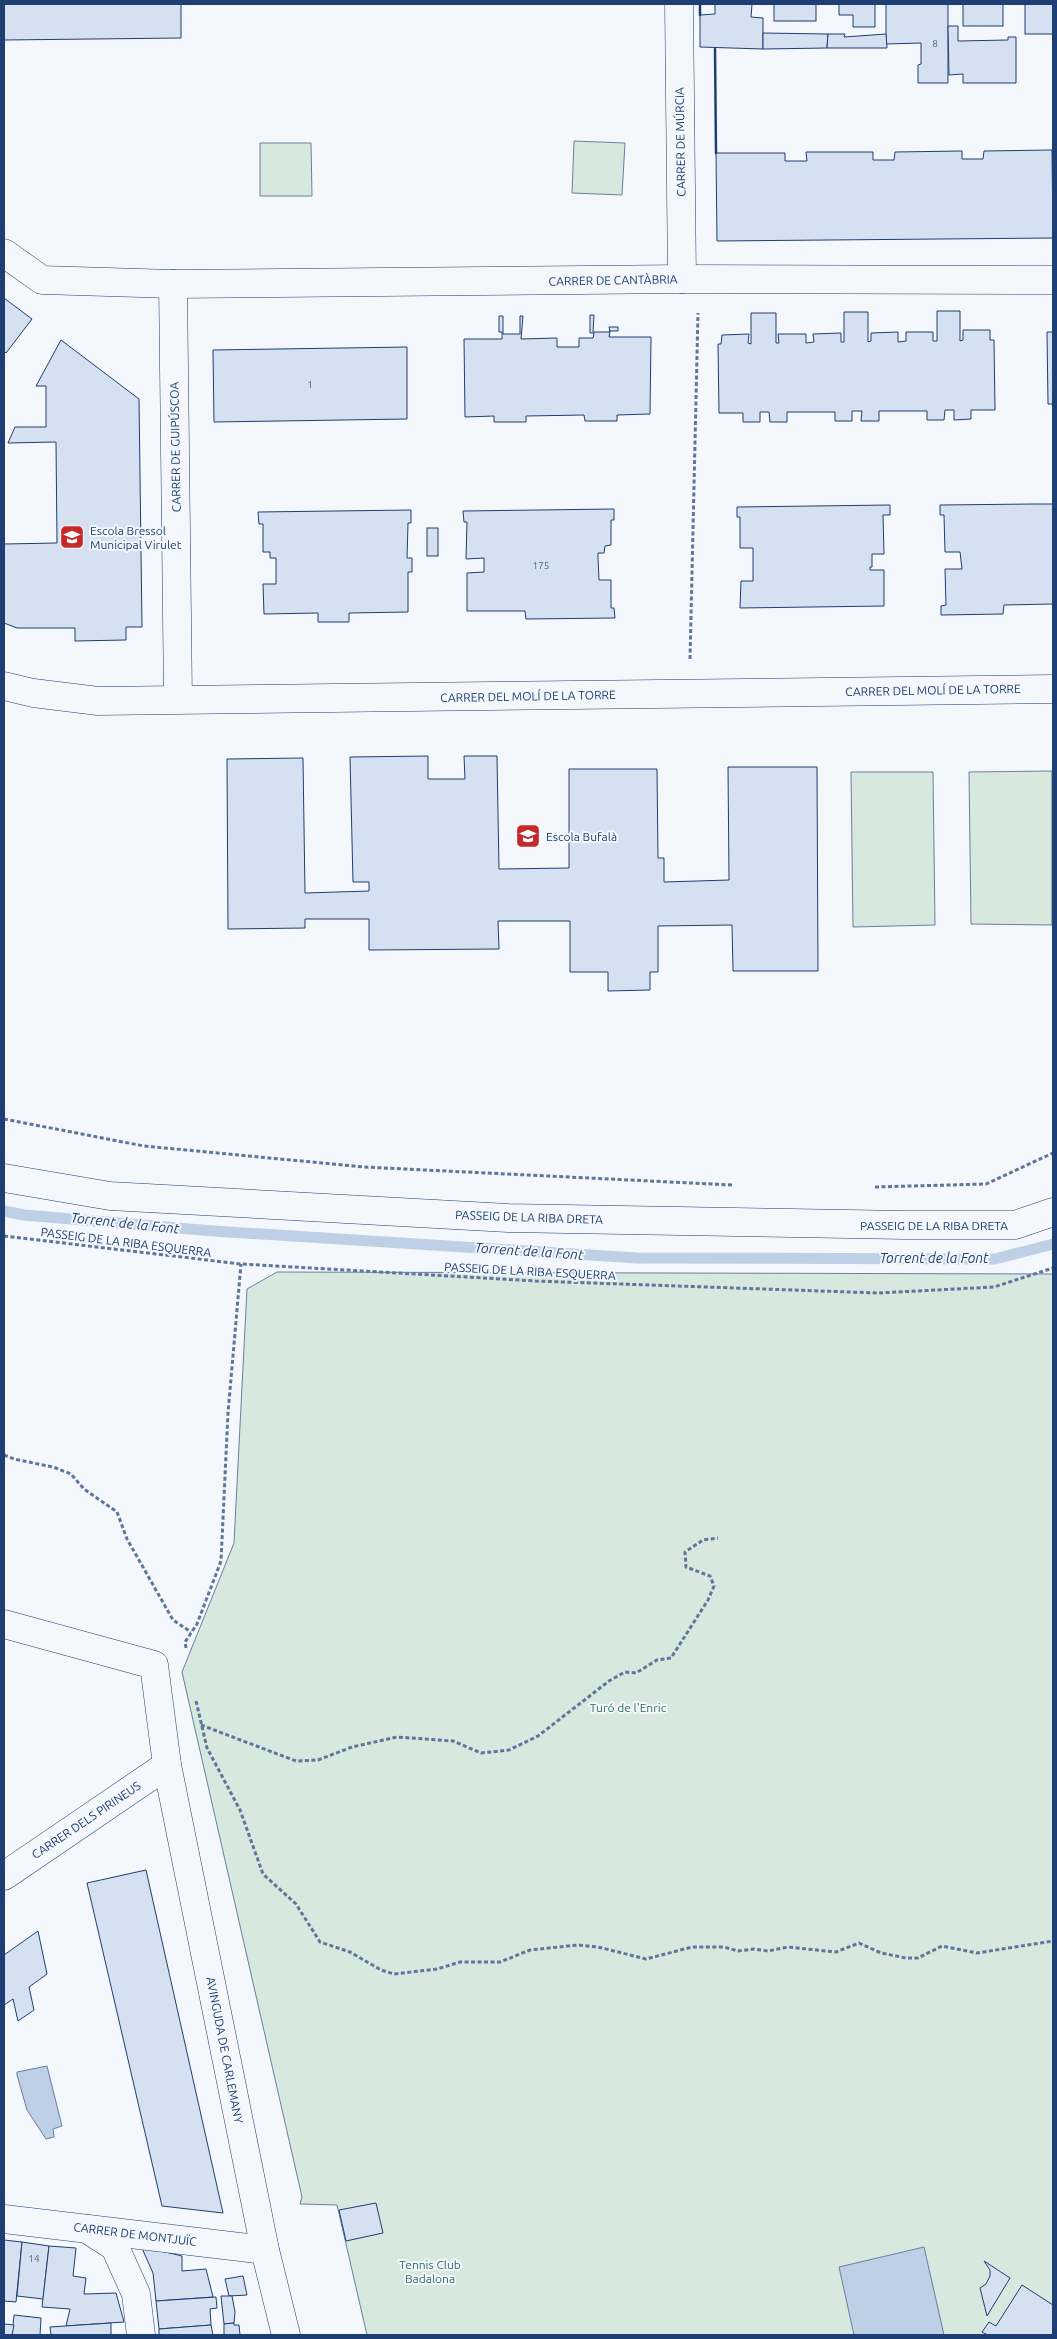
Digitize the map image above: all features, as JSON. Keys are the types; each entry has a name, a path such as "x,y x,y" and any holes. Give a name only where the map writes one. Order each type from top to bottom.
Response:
{"street":[{"name":"CARRER DE MÚRCIA","path":"679,4 690,280"},
{"name":"CARRER DE CANTÀBRIA","path":"4,253 42,280 173,284 690,280 1053,280"},
{"name":"CARRER DE GUIPÚSCOA","path":"173,284 178,699"},
{"name":"CARRER DEL MOLÍ DE LA TORRE","path":"4,686 32,693 98,700 248,700 1053,688"},
{"name":"PASSEIG DE LA RIBA DRETA","path":"4,1178 110,1196 508,1218 895,1225 1015,1225 1053,1212"},
{"name":"AVINGUDA DE CARLEMANY","path":"4,1624 154,1665 167,1765 265,2250 286,2335"},
{"name":"CARRER DELS PIRINEUS","path":"4,1876 167,1765"},
{"name":"CARRER DE MONTJUÏC","path":"4,2219 265,2250"},
{"path":"87,2229 115,2247 136,2294 140,2335"}],"path":[{"path":"690,280 690,660"},
{"path":"4,1118 144,1146 364,1167 741,1185"},
{"path":"868,1188 986,1184 1053,1153"},
{"name":"PASSEIG DE LA RIBA ESQUERRA","path":"4,1236 241,1264 535,1281 878,1293 994,1287 1053,1268"},
{"path":"186,1651 185,1642 197,1624 221,1561 228,1413 241,1264"},
{"path":"4,1455 53,1467 71,1474 84,1489 117,1512 127,1539 173,1620 192,1632"},
{"path":"201,1724 296,1761 318,1760 352,1747 397,1737 453,1741 481,1753 509,1750 538,1736 624,1672 636,1673 657,1660 671,1658 708,1600 714,1586 710,1576 686,1567 685,1552 702,1540 718,1538"},
{"path":"195,1697 207,1748 240,1810 263,1874 296,1904 320,1942 350,1952 381,1970 394,1974 437,1969 460,1962 500,1962 530,1950 578,1945 598,1947 646,1959 692,1947 724,1947 738,1951 754,1949 768,1951 788,1948 836,1952 859,1943 881,1953 906,1958 918,1958 942,1946 977,1953 1053,1941"}],"green space":[{"path":"574,141 625,143 622,195 572,193"},
{"path":"260,143 311,143 312,196 260,196"},
{"path":"1052,771 1052,925 971,924 969,772"},
{"path":"851,772 933,772 935,925 853,927"},
{"name":"Turó de l'Enric","path":"277,1272 1053,1274 1053,2335 367,2335 337,2205 300,2204 302,2197 182,1672 234,1543 247,1289"}],"water":[{"path":"47,2066 62,2126 53,2129 54,2137 46,2139 27,2110 17,2072"},
{"path":"924,2247 944,2335 854,2335 839,2267"}],"building":[{"path":"4,4 181,4 181,38 4,40"},
{"path":"715,4 752,4 751,17 763,18 763,49 700,47 700,15 715,14"},
{"path":"774,4 816,4 816,21 774,21"},
{"path":"839,4 875,4 875,27 853,27 853,15 839,15"},
{"path":"886,4 948,4 948,83 918,83 918,65 921,64 921,43 886,44"},
{"path":"963,4 1003,4 1003,26 963,26"},
{"path":"1025,4 1053,4 1053,34 1025,34"},
{"path":"948,26 958,26 958,41 1008,40 1008,37 1016,37 1016,83 963,83 963,74 949,75"},
{"path":"763,33 828,34 827,48 763,49"},
{"path":"828,34 845,34 844,37 886,34 887,48 827,48"},
{"path":"1052,150 1053,238 717,241 716,153 785,153 785,161 807,161 806,152 873,152 873,160 894,160 895,152 962,151 962,159 983,159 984,151"},
{"path":"4,298 32,319 6,353 4,351"},
{"path":"937,311 960,311 960,341 963,340 963,330 990,330 990,340 994,340 995,410 971,410 971,419 954,420 954,410 945,410 944,420 927,420 927,411 879,411 879,421 861,421 862,411 852,411 852,421 835,421 835,412 787,412 787,422 770,422 769,412 760,412 760,422 743,422 743,413 719,413 718,344 721,344 722,335 749,334 748,343 751,344 751,313 776,313 776,343 779,343 778,334 806,334 806,343 814,342 813,334 841,333 841,342 844,342 844,312 868,312 868,342 871,341 871,333 898,332 898,342 906,341 906,332 933,332 933,341 937,341"},
{"path":"590,315 594,315 593,332 610,332 609,337 651,337 650,414 617,415 617,421 585,421 584,415 526,416 526,422 494,422 494,416 465,417 464,339 502,339 502,332 499,332 499,316 503,316 503,334 520,334 520,316 523,316 521,339 557,338 557,347 579,347 579,338 593,338 594,333 590,333"},
{"path":"609,327 618,327 618,331 610,332"},
{"path":"1047,332 1053,332 1053,404 1048,404"},
{"name":"Escola Bressol Municipal Virulet","path":"61,340 139,399 142,627 126,627 126,640 75,641 75,628 17,628 4,623 4,544 57,543 56,442 8,443 15,427 46,427 46,386 36,386"},
{"path":"407,347 407,419 214,422 213,350"},
{"path":"1053,504 1053,604 1004,605 1003,614 941,615 941,606 946,605 945,569 962,569 960,552 945,552 944,515 940,515 940,505"},
{"path":"890,505 890,515 883,515 884,554 872,554 872,567 870,567 870,570 884,570 884,606 740,608 741,581 753,581 753,548 740,548 740,517 737,517 737,507"},
{"path":"614,509 614,520 611,520 611,545 605,546 604,553 598,553 598,557 599,580 611,580 611,608 614,608 615,618 526,619 525,611 467,611 467,573 484,572 484,558 466,559 467,522 464,522 463,511"},
{"path":"411,510 411,523 408,523 407,558 412,558 412,572 408,572 408,612 349,613 349,622 318,622 318,613 264,614 263,584 276,584 276,558 270,558 270,552 263,552 263,524 259,524 258,512"},
{"path":"427,528 438,528 438,556 427,556"},
{"path":"428,756 428,779 465,779 464,756 497,756 499,869 569,868 569,769 657,769 658,858 664,858 664,882 729,880 728,767 817,767 818,971 733,971 732,925 658,926 658,972 650,972 650,990 608,991 608,972 570,972 570,921 498,921 499,949 369,950 369,919 305,919 305,928 228,929 227,759 303,758 305,893 369,891 369,882 353,882 350,757"},
{"path":"146,1870 223,2213 162,2206 87,1883"},
{"path":"38,1931 47,1974 29,1987 34,2010 18,2021 13,1999 4,2005 4,1955"},
{"path":"376,2203 383,2233 346,2241 339,2210"},
{"path":"4,2240 22,2242 16,2302 4,2301"},
{"path":"22,2242 49,2246 43,2299 17,2296"},
{"path":"49,2246 76,2248 73,2276 86,2278 84,2294 116,2293 124,2322 66,2326 70,2309 42,2307"},
{"path":"141,2246 182,2256 182,2271 206,2269 213,2297 156,2301 153,2273"},
{"path":"984,2261 1010,2278 987,2316 980,2288 986,2284 990,2276 990,2270"},
{"path":"243,2276 247,2295 229,2296 225,2279"},
{"path":"1022,2285 1053,2305 1053,2335 988,2335 982,2332 989,2322 996,2326"},
{"path":"221,2296 232,2296 235,2312 234,2323 224,2324"},
{"path":"216,2297 217,2308 210,2309 211,2325 159,2329 156,2301"},
{"path":"14,2315 41,2318 40,2335 12,2335"},
{"path":"111,2323 111,2335 51,2335 50,2327"},
{"path":"234,2323 234,2325 239,2325 240,2335 224,2335 224,2324"},
{"path":"4,2324 14,2325 12,2335 4,2335"},
{"path":"211,2325 213,2335 159,2335 159,2329"}],"waterway":[{"name":"Torrent de la Font","path":"4,1211 24,1215 213,1231 637,1258 995,1259 1053,1244"}],"wall":[{"path":"700,4 700,15"},
{"path":"715,49 716,153"}],"place":[{"name":"Escola Bressol Municipal Virulet","path":"72,537"},
{"name":"Escola Bufalà","path":"528,836"}],"park label":[{"name":"Tennis Club Badalona","path":"430,2271"}]}
